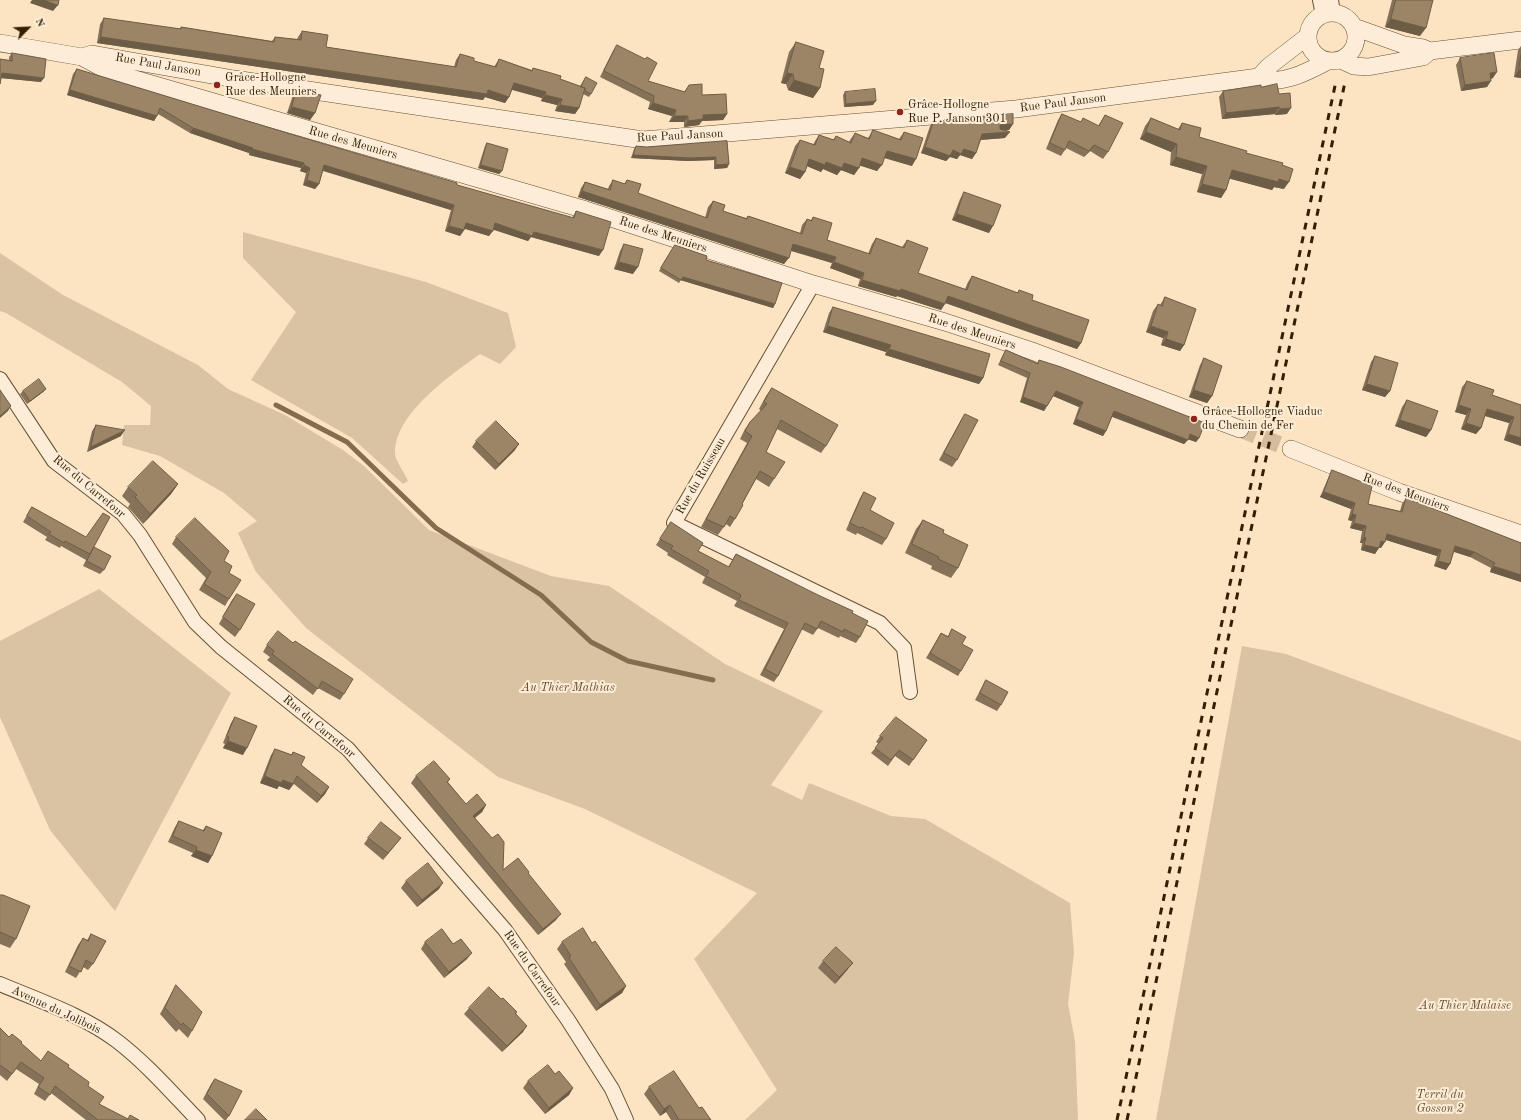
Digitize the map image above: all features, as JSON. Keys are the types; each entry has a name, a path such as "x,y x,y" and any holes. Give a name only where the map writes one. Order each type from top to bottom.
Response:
{"street":[{"path":"1430,51 1423,57 1368,67 1354,66 1320,58 1314,53 1309,45 1308,36 1311,26 1327,7 1345,17 1354,27 1404,45 1423,48 1430,51 1521,40"},
{"path":"1335,61 1352,51 1355,44 1354,27"},
{"path":"1258,77 1268,67 1308,36"},
{"path":"0,43 82,57"},
{"name":"Rue Paul Janson","path":"82,57 92,54 234,79 644,140 1016,109 1258,77 1268,81 1292,77 1335,61"},
{"name":"Rue des Meuniers","path":"82,57 110,72 586,210 813,284 945,322 1025,349 1240,429"},
{"name":"Rue du Ruisseau","path":"813,284 674,523 880,623 904,648 910,692"},
{"name":"Rue du Carrefour","path":"0,379 54,461 123,514 140,535 195,622 221,647 348,749 505,930 580,1039 612,1089 626,1120"},
{"name":"Rue des Meuniers","path":"1291,449 1399,492 1521,534"},
{"name":"Avenue du Jolibois","path":"0,984 79,1018 110,1036 146,1066 198,1120"}],"green space":[{"path":"243,232 426,282 508,313 516,347 500,364 480,354 440,384 414,410 404,424 397,438 395,456 408,481 403,484 352,438 251,380 296,312 243,258"},
{"name":"Au Thier Mathias","path":"0,253 63,295 198,365 228,389 285,415 343,450 364,466 429,530 551,576 609,586 725,664 823,711 771,785 802,800 809,783 891,816 925,819 1070,903 1074,953 1068,1004 1075,1041 1078,1120 745,1120 777,1090 694,959 757,893 585,809 498,777 306,628 256,572 238,533 257,521 224,493 160,456 122,445 124,425 150,425 151,406 122,382 6,313 0,311"},
{"path":"99,589 231,693 115,911 50,830 0,717 0,641"},
{"path":"1242,646 1286,654 1521,741 1521,1120 1156,1120"}],"building":[{"path":"44,0 59,0 58,5"},
{"path":"1396,0 1433,0 1426,28 1391,19"},
{"path":"104,18 181,29 181,27 274,42 275,37 301,40 302,31 328,35 326,47 456,67 460,54 474,58 474,61 496,67 499,59 532,71 533,68 561,76 560,79 585,88 579,108 560,105 562,99 545,95 546,92 514,83 509,97 488,90 487,94 101,37"},
{"path":"796,42 824,51 819,68 824,69 820,88 794,80 793,74 787,73"},
{"path":"617,45 645,59 647,57 657,63 648,81 685,92 689,85 702,84 702,95 726,94 727,114 703,115 703,119 688,121 688,116 674,116 676,110 653,103 654,96 604,71"},
{"path":"12,53 46,59 44,78 2,73 0,84 0,59 12,61"},
{"path":"1494,53 1497,72 1490,73 1491,81 1465,85 1460,58"},
{"path":"1521,55 1521,70 1519,70"},
{"path":"77,69 457,183 457,185 574,218 576,211 611,222 603,250 534,232 532,236 495,223 493,231 466,223 464,230 449,226 454,205 324,165 319,184 307,180 310,168 304,165 304,163 252,149 253,148 193,128 160,108 157,116 70,90"},
{"path":"586,77 597,83 591,94 585,91 585,88 581,87"},
{"path":"1277,84 1279,94 1290,93 1291,108 1280,109 1279,107 1226,113 1223,91"},
{"path":"875,89 876,101 846,104 845,92"},
{"path":"296,91 321,95 315,113 292,107"},
{"path":"1013,114 1013,124 1000,125 1000,129 1010,132 982,134 976,153 964,149 961,154 953,150 950,156 925,147 934,120 942,122 945,119 955,123 956,119 963,122 965,118 978,121 979,117"},
{"path":"1062,114 1081,122 1083,118 1099,126 1105,115 1123,123 1108,152 1094,145 1089,151 1069,141 1065,150 1050,143"},
{"path":"1151,118 1180,130 1182,123 1201,128 1199,137 1247,151 1246,153 1283,163 1282,165 1293,169 1289,182 1279,179 1278,182 1232,170 1226,190 1202,184 1207,166 1176,157 1177,144 1146,132"},
{"path":"873,130 901,140 904,132 923,138 916,159 887,151 882,165 862,158 859,168 844,163 842,168 826,162 825,165 809,159 805,172 790,167 800,140 815,145 819,135 834,140 836,136 851,143 855,133 869,139"},
{"path":"727,141 729,164 716,165 716,157 690,158 633,155 636,146 646,147"},
{"path":"487,143 508,149 502,171 481,165"},
{"path":"613,180 625,184 627,180 641,184 638,193 707,218 713,201 725,205 723,211 747,219 748,216 802,234 807,219 812,221 813,217 832,223 827,240 870,254 876,238 904,248 907,240 928,248 918,273 967,290 972,276 1018,293 1019,290 1033,295 1032,300 1089,320 1081,343 948,296 945,304 901,289 900,291 862,280 864,273 834,262 836,257 793,244 789,258 582,191 585,182 610,190"},
{"path":"964,192 1001,205 993,226 957,214"},
{"path":"624,244 643,249 638,267 619,262"},
{"path":"675,245 707,256 706,260 782,283 775,304 683,277 681,280 661,268"},
{"path":"1165,297 1196,309 1184,345 1166,339 1168,332 1151,326 1158,304 1162,306"},
{"path":"833,307 990,354 983,378 889,349 891,345 828,326"},
{"path":"1006,350 1038,364 1039,360 1061,367 1205,423 1199,438 1190,434 1188,440 1114,411 1106,431 1076,419 1083,402 1056,391 1047,406 1023,397 1030,373 1001,361"},
{"path":"1375,356 1398,363 1390,391 1367,384"},
{"path":"1204,358 1222,366 1212,396 1194,390"},
{"path":"39,379 46,389 30,401 23,391"},
{"path":"1467,381 1494,390 1492,395 1521,405 1521,438 1508,434 1514,417 1487,409 1481,428 1466,423 1471,409 1459,405"},
{"path":"772,388 838,425 826,446 781,420 766,452 785,462 774,479 760,471 735,519 730,516 724,527 706,519 752,436 745,431 750,422 767,404 764,402"},
{"path":"0,390 11,406 0,416"},
{"path":"1407,400 1438,411 1431,430 1400,420"},
{"path":"965,414 978,420 957,460 944,453"},
{"path":"496,421 519,444 499,464 476,441"},
{"path":"96,425 125,430 91,447"},
{"path":"153,461 178,484 150,514 135,497 137,495 128,487"},
{"path":"1332,470 1372,486 1368,504 1402,512 1406,498 1521,543 1521,575 1493,566 1495,563 1474,552 1455,546 1450,564 1438,561 1441,550 1387,534 1385,542 1381,541 1379,548 1364,545 1366,538 1364,537 1366,526 1354,523 1356,515 1352,514 1355,503 1324,492"},
{"path":"864,492 876,498 870,510 894,523 886,539 862,527 860,528 850,523"},
{"path":"32,507 86,537 103,513 110,517 90,554 65,541 64,543 49,534 51,532 27,516"},
{"path":"195,518 229,551 224,561 232,566 229,573 241,580 229,599 204,584 211,572 176,537"},
{"path":"923,520 944,530 943,533 968,545 958,568 938,559 939,557 912,544"},
{"path":"671,522 703,543 698,551 729,567 736,554 853,611 852,613 868,621 860,637 844,629 843,632 821,621 817,629 805,623 778,676 765,669 788,623 739,600 741,595 706,576 709,571 671,549 673,546 660,539"},
{"path":"94,547 111,556 104,570 87,561"},
{"path":"237,594 255,604 240,630 223,617"},
{"path":"952,629 966,637 962,644 973,650 961,671 930,653 941,633 948,637"},
{"path":"278,631 293,643 295,641 353,679 344,694 322,681 318,689 272,654 274,651 267,645"},
{"path":"986,680 1008,692 1001,705 980,693"},
{"path":"235,717 257,726 247,748 228,741 229,737 227,736"},
{"path":"896,717 927,740 913,760 899,750 891,760 875,748 883,738 880,736"},
{"path":"275,749 292,755 293,752 305,757 301,765 329,787 321,796 297,776 293,784 283,780 281,783 265,776"},
{"path":"434,761 450,779 447,782 466,804 477,794 486,805 473,816 492,838 498,834 504,842 503,870 518,858 529,872 528,873 561,914 543,929 416,776"},
{"path":"179,821 204,831 206,826 222,833 212,856 196,850 197,847 173,836"},
{"path":"381,822 401,838 388,853 368,838"},
{"path":"428,863 443,883 422,900 406,881"},
{"path":"0,895 30,906 16,939 0,932"},
{"path":"583,928 592,943 595,941 626,986 600,1005 569,958 571,956 562,942"},
{"path":"442,929 453,944 461,939 472,953 449,972 425,942"},
{"path":"91,934 106,941 93,964 86,960 81,972 69,966 83,938 88,941"},
{"path":"836,947 853,963 839,977 823,961"},
{"path":"176,985 202,1012 192,1031 183,1023 181,1025 165,1008"},
{"path":"489,987 517,1012 515,1013 527,1026 507,1046 469,1008"},
{"path":"0,1028 9,1037 12,1034 22,1042 21,1043 41,1061 48,1051 69,1065 68,1067 89,1082 88,1086 104,1097 99,1104 128,1119 130,1115 139,1120 98,1120 55,1086 50,1095 38,1087 44,1078 21,1062 12,1074 0,1065"},
{"path":"548,1065 555,1074 559,1071 573,1088 549,1108 528,1081"},
{"path":"674,1071 699,1108 702,1107 711,1120 679,1120 670,1105 664,1109 649,1087"},
{"path":"215,1079 242,1091 229,1116 207,1094"},
{"path":"256,1109 267,1120 245,1120"}],"waterway":[{"path":"276,405 347,442 436,528 541,595 591,642 628,661 713,680"}],"tunnel":[{"path":"1240,429 1291,449"}],"railway":[{"path":"1117,1120 1336,81"},
{"path":"1127,1120 1345,82"}],"place":[{"name":"Grâce-Hollogne Rue des Meuniers","path":"217,85"},
{"name":"Grâce-Hollogne Rue P. Janson 301","path":"900,112"},
{"name":"Grâce-Hollogne Viaduc du Chemin de Fer","path":"1194,419"}],"park label":[{"name":"Au Thier Malaise","path":"1465,1006"},
{"name":"Terril du Gosson 2","path":"1440,1102"}]}
